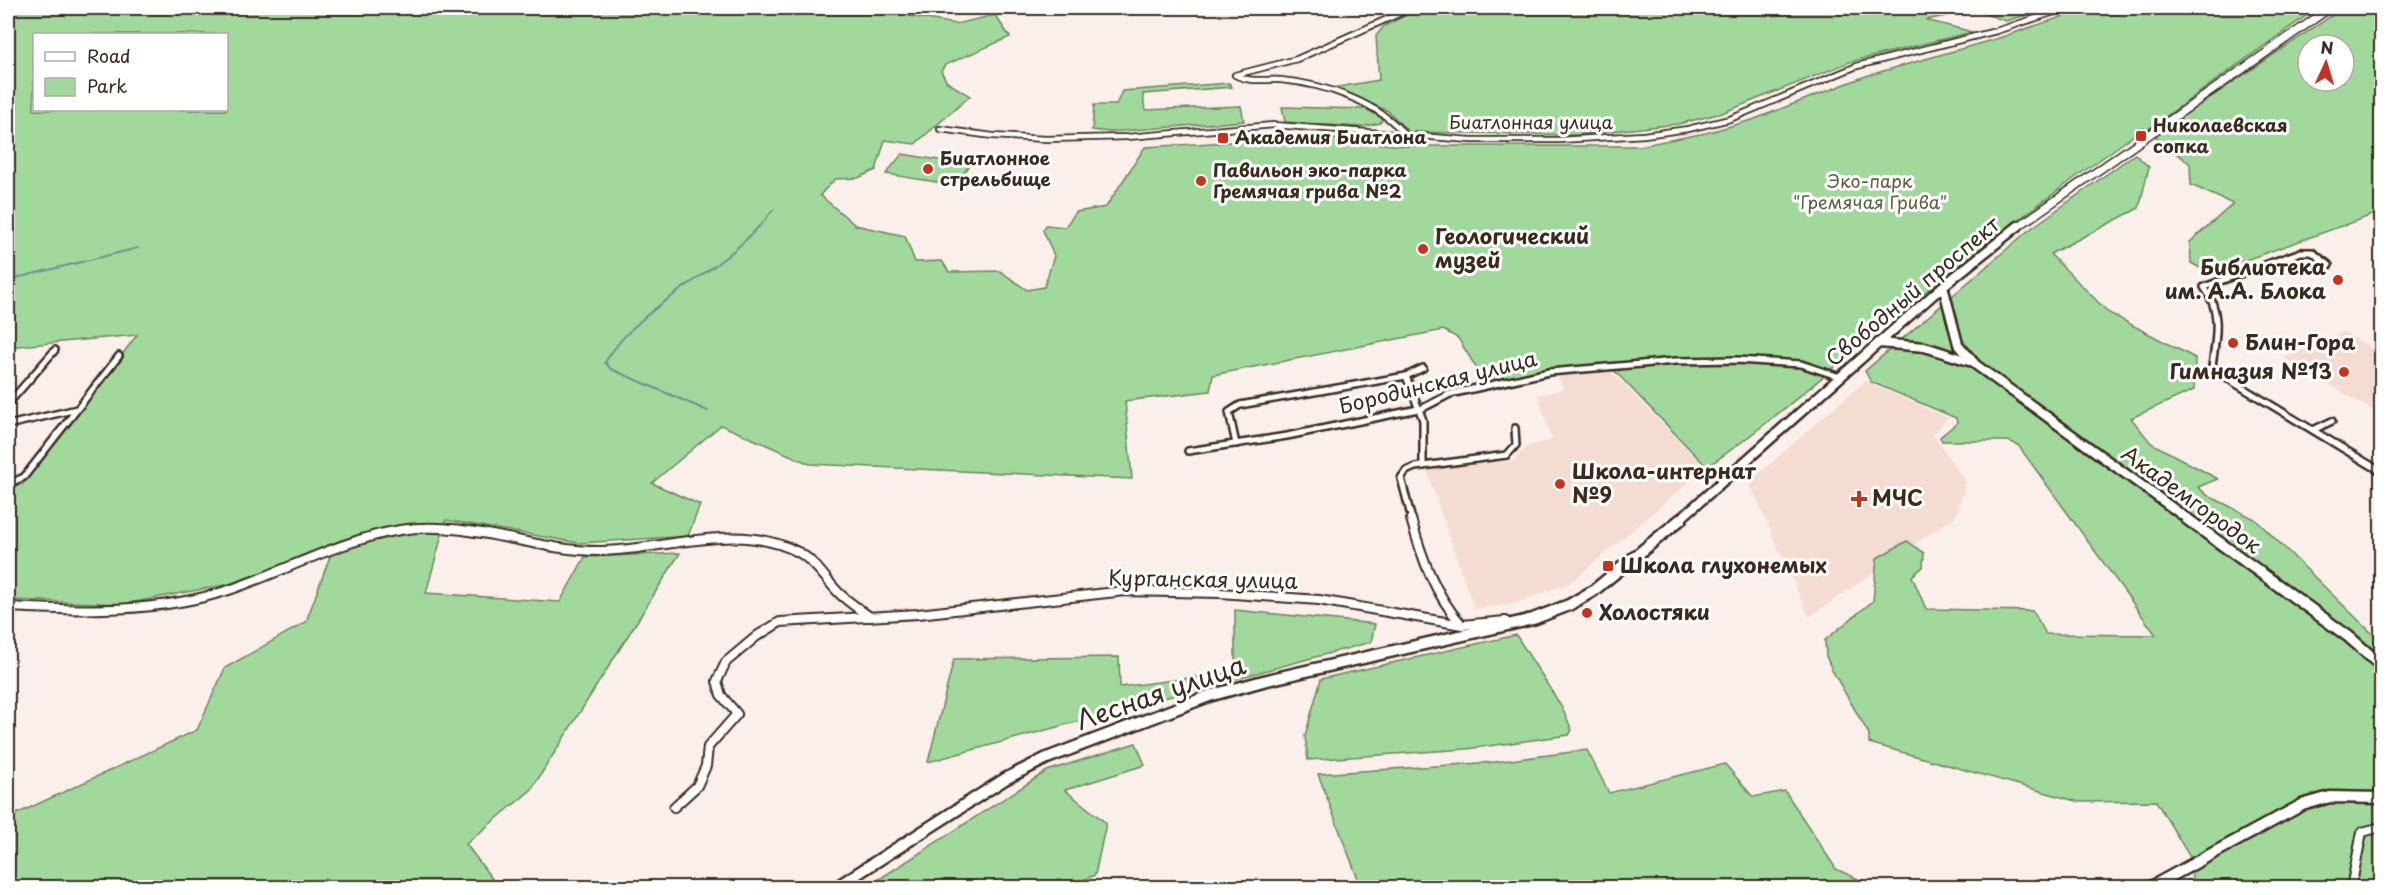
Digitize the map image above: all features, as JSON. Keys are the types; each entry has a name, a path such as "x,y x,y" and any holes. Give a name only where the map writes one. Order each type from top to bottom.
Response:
{"main road":[{"name":"Свободный проспект","path":"1533,619 1569,605 1593,591 1696,506 1943,286 2069,189 2330,8"},
{"path":"1943,286 1958,344 1976,365"},
{"path":"1879,343 1924,345 1948,351 1976,365"},
{"name":"Академгородок","path":"1976,365 2349,637 2382,666"},
{"name":"Лесная улица","path":"835,888 1005,778 1047,758 1143,721 1209,696 1263,681 1533,619"},
{"path":"2149,888 2302,805 2330,797 2382,798"}],"street":[{"path":"1406,136 1390,117 1377,110 1314,87 1280,80 1246,80 1235,75 1243,71 1298,59 1412,8"},
{"name":"Биатлонная улица","path":"940,129 976,136 1091,139 1271,125 1354,129 1406,136 1578,139 1689,129 1749,112 1793,91 1872,61 1995,32 2067,8"},
{"path":"2329,265 2312,252 2301,252 2204,287 2217,315 2214,369 2382,472"},
{"path":"8,404 54,350"},
{"path":"8,484 24,477 119,356"},
{"name":"Бородинская улица","path":"1188,451 1423,408 1450,394 1549,372 1676,361 1737,360 1801,364 1840,377"},
{"path":"1236,444 1229,412 1240,405 1406,376 1423,368"},
{"path":"1406,376 1423,408 1427,435 1423,466"},
{"path":"8,425 77,409"},
{"path":"2313,430 2332,421"},
{"path":"1461,625 1449,613 1428,574 1401,478 1406,471 1423,466 1507,455 1516,445 1515,428"},
{"path":"8,608 110,610 158,605 225,591 366,539 422,527 477,530 557,546 600,551 685,540 742,540 778,545 801,554 844,598 870,617"},
{"name":"Курганская улица","path":"674,807 697,786 706,766 708,747 737,714 721,695 717,681 726,662 757,636 780,622 870,617 1090,594 1144,591 1220,593 1319,600 1358,605 1416,620 1461,625 1533,619"},
{"path":"2356,888 2352,883 2362,832 2382,827"}],"shaded area":[{"name":"Гимназия №13","path":"2344,332 2381,353 2381,415 2284,358"},
{"name":"Школа-интернат №9","path":"1608,368 1706,468 1570,583 1513,604 1474,609 1426,469 1514,461 1528,446 1552,440 1538,395 1564,389 1556,373"},
{"name":"МЧС","path":"1865,381 1948,418 1933,435 1966,482 1956,516 1809,617 1749,482"}],"green space":[{"name":"Эко-парк \"Гремячая Грива\"","path":"8,8 903,8 909,16 956,24 995,15 1010,37 945,65 941,71 947,82 970,96 915,144 885,140 876,170 858,178 835,179 820,195 855,225 905,236 915,262 942,261 949,272 1000,271 1027,290 1044,287 1054,256 1043,230 1046,225 1065,227 1076,212 1106,207 1145,147 1312,137 1405,146 1639,146 1706,133 1752,120 1866,76 1999,38 2088,8 2317,8 2147,130 2144,128 2026,214 1909,305 1759,429 1707,467 1608,364 1541,370 1485,382 1458,338 1443,330 1213,375 1210,391 1125,401 1132,479 810,464 721,425 652,483 700,505 688,536 579,543 446,520 426,593 560,602 585,557 680,553 531,790 466,844 498,887 8,887 8,828 16,814 197,730 225,668 306,622 333,548 229,584 124,604 8,600 8,487 23,484 137,335 8,347"},
{"path":"1444,8 1683,8 1695,10 1687,8 1962,8 1970,11 1926,20 1972,32 1850,62 1722,113 1678,124 1576,135 1409,132 1388,111 1332,88 1379,80 1376,36 1384,26 1417,10 1443,14"},
{"path":"1967,8 2051,8 2006,21"},
{"path":"2343,8 2381,8 2381,212 2209,273 2191,263 2190,242 2233,204 2191,185 2190,164 2155,135 2296,40 2296,93 2356,93 2356,33 2306,33"},
{"path":"1229,83 1232,87 1143,94 1145,110 1241,106 1244,121 1110,132 1092,130 1094,105 1116,105 1122,91"},
{"path":"1282,107 1366,109 1383,119 1380,123 1361,127 1285,122"},
{"name":"Биатлонное стрельбище","path":"902,154 970,165 955,185 886,174"},
{"path":"2135,154 2149,167 2139,208 2050,254 2109,313 2195,358 2194,390 2131,418 2151,443 2218,479 2198,487 2207,495 2255,519 2381,642 2381,887 2173,887 2192,879 2190,857 2156,801 2079,802 1869,743 1869,734 1826,656 1825,640 1873,601 1877,558 1907,541 1924,553 1923,567 1912,576 1926,609 2033,611 2046,634 2156,635 2018,445 2008,441 1942,441 1940,437 1957,423 1956,418 1871,382 1865,371 2029,230"},
{"path":"1235,610 1375,624 1371,642 928,762 954,659 1119,657 1120,687 1235,672"},
{"path":"1516,635 1560,704 1572,730 1569,735 1466,749 1308,760 1305,736 1321,679"},
{"path":"1136,743 1145,765 1065,790 1106,823 1095,875 1067,887 867,887 1047,771"},
{"path":"1587,750 1609,793 1725,764 1753,797 1785,791 1836,869 1875,887 1361,887 1318,774 1495,762"}],"waterway":[{"path":"758,228 774,209"},
{"path":"708,411 611,369 605,362 620,341 638,323 721,261 759,226"},
{"path":"8,280 138,248"}],"place":[{"name":"Николаевская сопка","path":"2141,136"},
{"name":"Академия Биатлона","path":"1223,138"},
{"name":"Биатлонное стрельбище","path":"928,169"},
{"name":"Павильон эко-парка Гремячая грива №2","path":"1201,181"},
{"name":"Геологический музей","path":"1423,249"},
{"name":"Библиотека им. А.А. Блока","path":"2338,280"},
{"name":"Блин-Гора","path":"2233,343"},
{"name":"Гимназия №13","path":"2344,372"},
{"name":"Школа-интернат №9","path":"1560,484"},
{"name":"МЧС","path":"1859,499"},
{"name":"Школа глухонемых","path":"1608,566"},
{"name":"Холостяки","path":"1587,613"}]}
